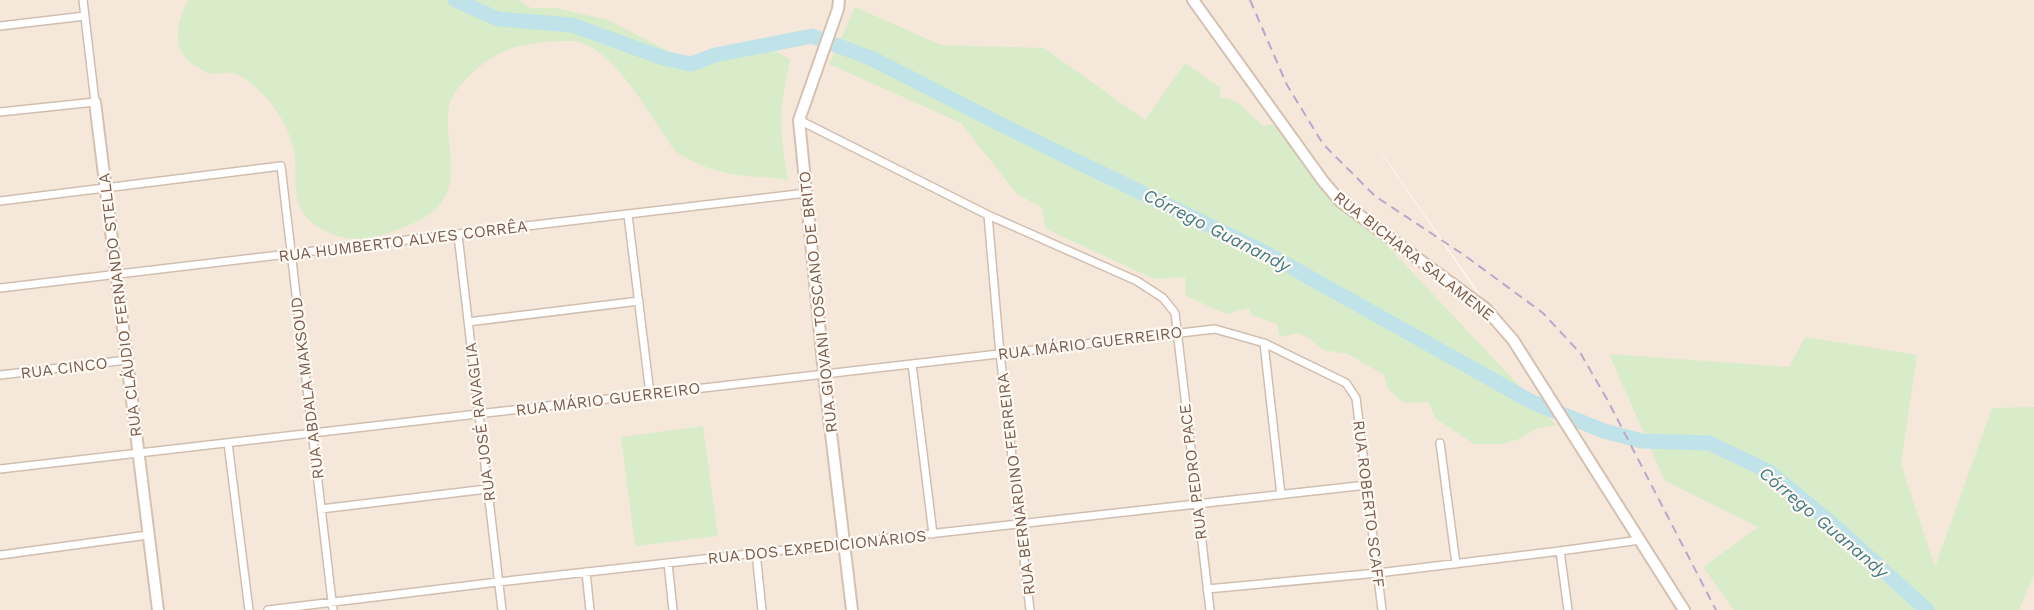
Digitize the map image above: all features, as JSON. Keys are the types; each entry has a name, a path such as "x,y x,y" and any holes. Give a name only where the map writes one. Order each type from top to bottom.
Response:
{"main road":[{"name":"RUA GIOVANI TOSCANO DE BRITO","path":"839,0 799,120 824,374 852,610"},
{"name":"RUA BICHARA SALAMENE","path":"1194,0 1323,181 1340,201 1486,309 1513,340 1684,610"},
{"name":"RUA CLÁUDIO FERNANDO STELLA","path":"95,102 158,610"}],"street":[{"name":"RUA CLÁUDIO FERNANDO STELLA","path":"83,0 95,102"},
{"path":"0,26 85,16"},
{"path":"0,112 95,102"},
{"name":"RUA PEDRO PACE","path":"799,120 988,215 1137,281 1163,297 1174,313 1210,610"},
{"name":"RUA ABDALA MAKSOUD","path":"106,188 281,166 333,606"},
{"path":"0,201 106,188"},
{"name":"RUA HUMBERTO ALVES CORRÊA","path":"0,288 806,193"},
{"path":"628,214 650,394"},
{"name":"RUA BERNARDINO FERREIRA","path":"988,215 1000,354 1030,610"},
{"name":"RUA JOSÉ RAVAGLIA","path":"458,235 502,610"},
{"path":"468,322 639,302"},
{"name":"RUA MÁRIO GUERREIRO","path":"0,469 1215,329 1264,343"},
{"path":"1264,343 1281,495"},
{"name":"RUA ROBERTO SCAFF","path":"1264,343 1346,383 1356,398 1382,610"},
{"name":"RUA CINCO","path":"0,375 127,360"},
{"path":"912,364 933,534"},
{"path":"228,443 249,610"},
{"path":"1440,443 1456,564"},
{"name":"RUA DOS EXPEDICIONÁRIOS","path":"268,610 333,606 498,582 1367,485"},
{"path":"321,509 487,489"},
{"path":"0,555 148,534"},
{"path":"1207,590 1456,564 1640,540"},
{"path":"1560,551 1568,610"},
{"path":"756,554 762,610"},
{"path":"668,563 673,610"},
{"path":"586,572 590,610"}],"shaded area":[{"path":"0,0 2034,0 2034,610 0,610","holes":["1382,153 1545,388 1557,410"]}],"green space":[{"path":"188,0 519,0 531,8 556,8 608,20 674,54 697,61 722,61 768,47 790,59 781,114 788,181 710,169 685,158 671,145 623,76 598,52 585,44 571,41 535,43 507,50 493,57 462,83 451,99 448,118 450,181 447,193 433,212 409,225 381,235 357,239 338,236 320,228 300,208 296,193 295,157 292,142 283,122 265,96 238,75 208,73 188,61 183,54 179,46 178,28"},
{"path":"855,7 941,45 1044,48 1145,120 1185,63 1221,88 1219,97 1236,101 1263,126 1273,124 1556,425 1535,429 1522,438 1503,444 1474,444 1435,418 1429,402 1404,403 1388,389 1384,375 1348,354 1323,350 1298,333 1280,337 1277,324 1251,315 1249,308 1226,314 1186,296 1185,277 1154,279 1046,229 1042,208 1016,193 961,123 829,64"},
{"path":"1805,337 1917,355 1901,464 1935,567 1992,408 2034,407 2034,575 2019,610 1734,610 1703,567 1758,527 1665,481 1609,354 1789,367"},
{"path":"703,426 718,536 635,546 621,437"}],"waterway":[{"name":"Córrego Guanandy","path":"455,0 498,19 572,25 663,58 691,64 715,55 812,36 873,59 1004,126 1266,253 1532,402 1604,431 1642,441 1709,443 1768,471 1838,529 1927,610"}],"railway":[{"path":"1250,0 1287,85 1323,144 1375,196 1464,255 1543,313 1581,354 1608,401 1716,610"}]}
